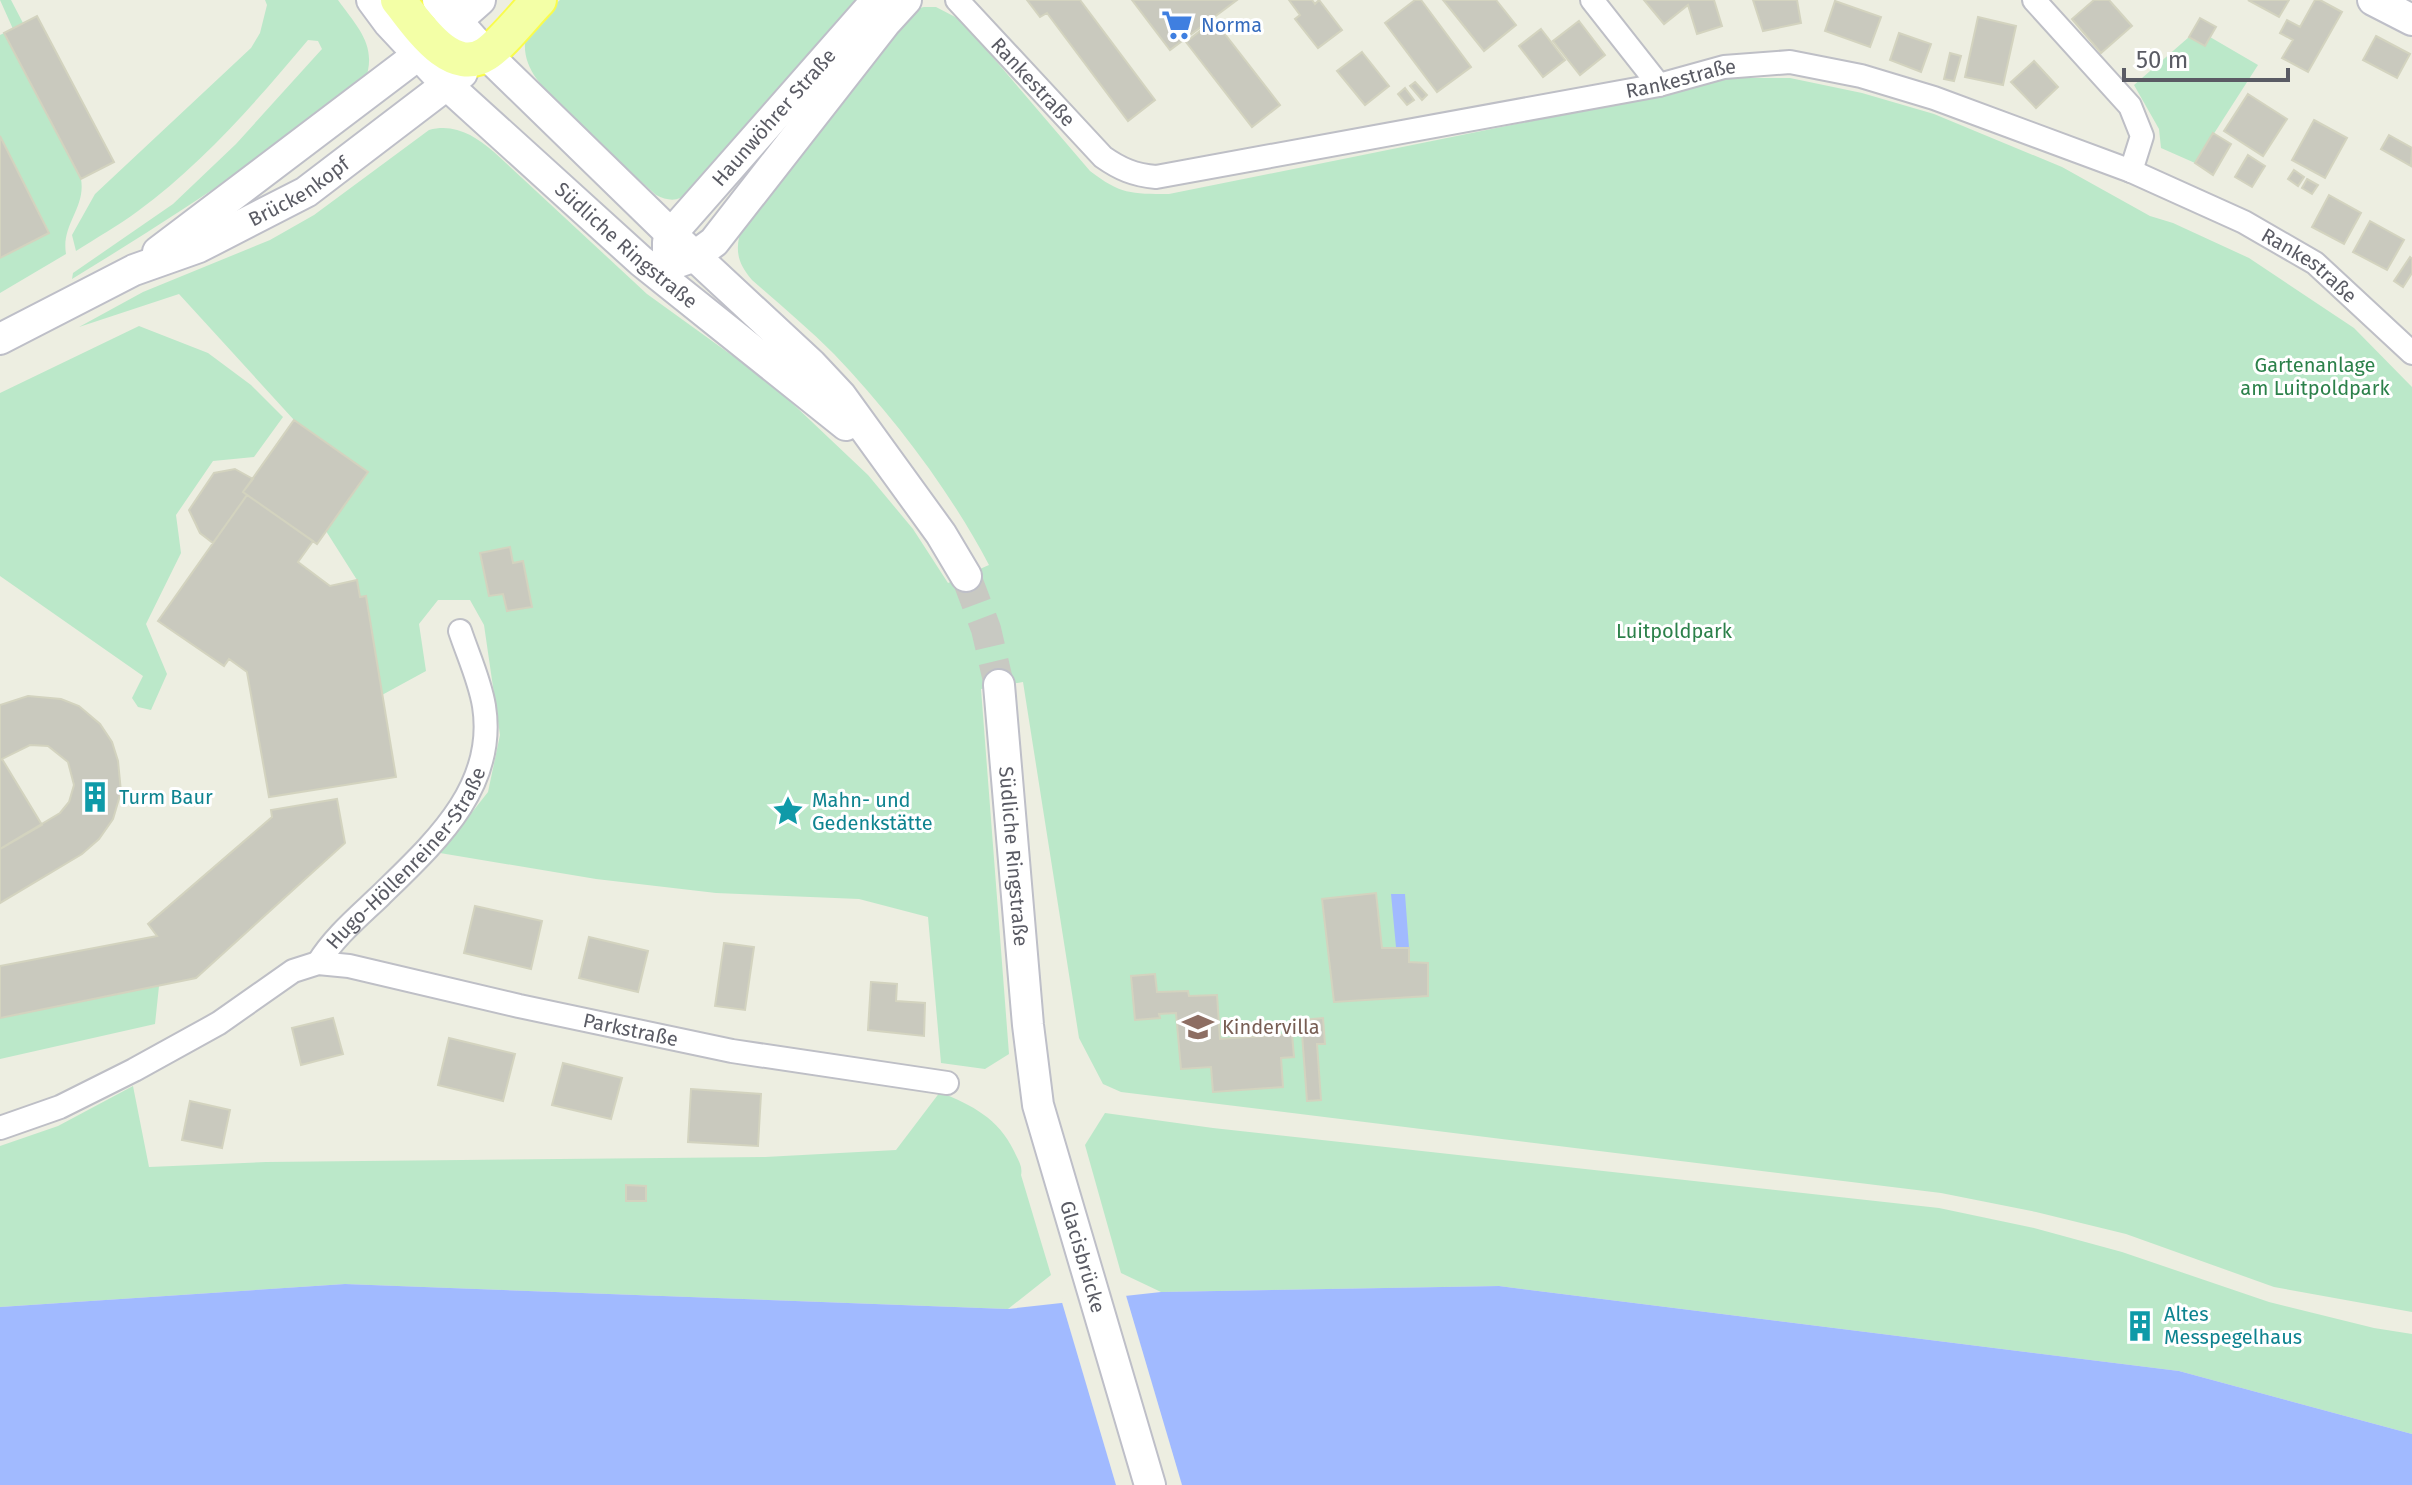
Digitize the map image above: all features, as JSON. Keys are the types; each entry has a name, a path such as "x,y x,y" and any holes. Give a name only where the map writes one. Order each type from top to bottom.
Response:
{"main road":[{"name":"Südliche Ringstraße","path":"372,0 436,29 447,85 641,261 833,414 897,473"},
{"path":"398,0 436,29 456,57 472,58 486,54 539,0"},
{"name":"Brückenkopf","path":"134,270 436,29 480,0"},
{"name":"Haunwöhrer Straße","path":"688,249 877,0"},
{"name":"Haunwöhrer Straße","path":"688,249 906,0"},
{"path":"2373,0 2412,20"},
{"name":"Südliche Ringstraße","path":"486,54 688,249 714,262 728,286 841,396 941,534 966,576"},
{"name":"Brückenkopf","path":"0,339 134,270 199,247 306,192 486,54"},
{"path":"641,261 654,264 688,249 692,302"},
{"name":"Südliche Ringstraße","path":"999,685 1028,1025"},
{"name":"Glacisbrücke","path":"1028,1025 1038,1105 1150,1485"}],"street":[{"name":"Rankestraße","path":"957,0 1103,157 1135,175 1156,177 1659,85 1724,67 1790,62 1861,76 1934,98 2131,171 2244,222 2315,263 2412,353"},
{"path":"1592,0 1659,85"},
{"path":"2034,0 2130,106 2142,136 2131,171"},
{"name":"Hugo-Höllenreiner-Straße","path":"0,1128 60,1107 134,1070 219,1023 293,971 318,963 335,940 440,835 465,802 486,744 484,705 460,631"},
{"name":"Parkstraße","path":"318,963 349,966 732,1051 947,1083"}],"green space":[{"path":"0,0 11,0 23,23 13,29"},
{"path":"265,0 338,0 359,29 368,48 368,70 364,83 220,185 72,279 73,273 173,204 236,144 322,49 318,41 308,40 248,109 185,173 130,216 76,251 72,235 95,194 251,48 260,33 267,5"},
{"path":"560,0 861,0 688,193 673,200 656,195 593,139 563,110 531,70 525,53 527,37"},
{"name":"Luitpoldpark","path":"936,7 961,20 1090,171 1126,191 1169,194 1660,95 1724,78 1790,78 1862,93 1934,114 2062,167 2150,216 2173,223 2249,258 2354,328 2412,387 2412,1312 2274,1287 2126,1234 1941,1193 1121,1092 1103,1084 1079,1038 1023,682 981,689 1009,1054 985,1069 941,1063 928,917 859,899 716,893 596,879 440,853 488,792 500,735 484,625 470,600 438,600 419,624 426,671 382,695 366,597 360,597 357,580 326,531 368,472 294,420 179,294 79,327 143,292 270,240 314,215 429,130 456,130 472,136 494,152 647,294 773,385 868,475 913,529 948,583 989,565 956,509 919,454 856,378 824,344 752,280 740,261 738,248 742,226 911,10"},
{"path":"4,33 81,179 82,189 67,234 66,254 0,293 0,258 49,232 0,136 0,35"},
{"path":"2189,37 2205,46 2210,37 2258,65 2195,163 2161,148 2159,129 2134,85"},
{"path":"139,326 208,353 251,385 283,417 254,457 213,461 176,515 181,553 146,624 167,674 151,710 138,707 132,698 143,676 0,576 0,393"},
{"path":"159,986 155,1024 0,1059 0,1018"},
{"path":"133,1086 149,1167 266,1162 765,1157 896,1150 940,1092 983,1114 1008,1140 1021,1166 1051,1275 1008,1309 345,1284 0,1307 0,1146 58,1126"},
{"path":"1105,1113 1213,1128 1939,1208 2034,1228 2122,1252 2269,1302 2374,1328 2412,1334 2412,1434 2179,1371 1499,1286 1161,1292 1121,1273 1085,1145"}],"water":[{"path":"1391,894 1405,894 1409,948 1396,947"},
{"path":"345,1284 1008,1309 1161,1292 1499,1286 2179,1371 2412,1434 2412,1485 0,1485 0,1307"}],"pier":[{"path":"1125,1292 1182,1485 1116,1485 1061,1299"}],"building":[{"path":"1027,0 1080,0 1155,100 1128,121 1047,13 1040,17"},
{"name":"Norma","path":"1132,0 1237,0 1170,50"},
{"path":"1289,0 1312,0 1315,4 1319,0 1342,30 1318,48 1295,19 1300,15"},
{"path":"1415,0 1421,0 1471,67 1437,92 1385,23"},
{"path":"1443,0 1496,0 1516,25 1484,51"},
{"path":"1644,0 1714,0 1722,26 1697,34 1688,5 1664,24"},
{"path":"1753,0 1797,0 1801,23 1763,31"},
{"path":"2094,0 2109,0 2132,26 2101,53 2072,19"},
{"path":"2248,0 2289,0 2279,17"},
{"path":"2315,0 2342,12 2308,72 2282,58 2293,40 2280,33 2287,20 2300,27"},
{"path":"1835,1 1881,17 1870,47 1825,31"},
{"path":"37,16 114,162 81,179 4,33"},
{"path":"1978,17 2016,26 2003,85 1965,77"},
{"path":"2200,18 2216,27 2205,46 2189,37"},
{"path":"1214,20 1280,105 1252,127 1186,42"},
{"path":"1579,21 1605,55 1580,75 1553,41"},
{"path":"1541,29 1565,60 1543,77 1519,46"},
{"path":"1899,33 1931,44 1921,72 1890,60"},
{"path":"2376,36 2410,54 2397,78 2363,60"},
{"path":"1362,52 1389,86 1365,105 1337,71"},
{"path":"1950,53 1961,56 1954,81 1944,79"},
{"path":"2034,61 2058,87 2036,108 2011,82"},
{"path":"1415,82 1427,95 1422,100 1410,86"},
{"path":"1405,88 1414,100 1407,105 1398,94"},
{"path":"2248,94 2287,119 2263,156 2224,131"},
{"path":"2314,120 2347,138 2325,178 2292,160"},
{"path":"2213,133 2231,144 2213,175 2195,163"},
{"path":"2389,135 2412,148 2411,166 2381,149"},
{"path":"0,136 49,233 0,258"},
{"path":"2248,155 2265,166 2252,187 2235,177"},
{"path":"2294,170 2304,177 2298,186 2288,179"},
{"path":"2307,179 2318,185 2312,194 2302,188"},
{"path":"2329,195 2361,213 2344,244 2312,227"},
{"path":"2370,221 2404,240 2387,270 2353,252"},
{"path":"2410,257 2412,273 2403,287 2394,281"},
{"path":"294,420 368,472 317,544 243,492"},
{"path":"235,469 253,479 243,492 247,495 213,543 200,533 189,510 214,473"},
{"path":"247,495 313,541 298,562 330,586 357,580 360,597 366,596 396,777 269,797 247,672 229,659 224,666 158,621"},
{"path":"510,547 513,563 523,561 532,607 507,611 503,594 489,596 480,553"},
{"name":"Turm Baur","path":"28,696 61,699 79,706 100,724 112,742 118,761 121,792 113,819 99,839 82,854 0,903 0,849 60,813 69,802 74,785 68,762 48,746 30,745 0,760 0,705"},
{"path":"0,760 42,825 0,849"},
{"path":"337,799 345,843 196,978 0,1018 0,966 157,936 148,924 272,817 271,810"},
{"path":"1376,893 1382,948 1409,948 1409,962 1428,963 1428,996 1334,1002 1322,899"},
{"path":"475,906 542,921 531,969 464,953"},
{"path":"589,937 648,951 638,992 579,978"},
{"path":"724,943 754,947 745,1010 715,1006"},
{"name":"Kindervilla","path":"1155,974 1157,992 1188,991 1189,996 1217,995 1220,1039 1292,1034 1294,1057 1281,1058 1283,1087 1213,1092 1211,1067 1181,1069 1176,1013 1135,1020 1131,976"},
{"path":"871,982 897,984 896,1001 925,1003 924,1036 868,1030"},
{"path":"333,1018 343,1054 301,1065 292,1028"},
{"path":"1323,1018 1325,1044 1317,1044 1321,1100 1307,1101 1301,1020"},
{"path":"449,1038 515,1054 503,1101 438,1085"},
{"path":"563,1063 622,1078 611,1119 552,1105"},
{"path":"691,1089 761,1094 758,1146 688,1142"},
{"path":"190,1101 230,1110 222,1148 182,1140"},
{"path":"626,1185 646,1186 646,1201 626,1201"},
{"name":"Altes Messpegelhaus","path":"2135,1320 2146,1321 2144,1332 2133,1331"}],"tunnel":[{"path":"966,576 986,629 999,685"}],"place":[{"name":"Norma","path":"1177,25"},
{"name":"Turm Baur","path":"95,797"},
{"name":"Mahn- und Gedenkstätte","path":"788,811"},
{"name":"Kindervilla","path":"1198,1027"},
{"name":"Altes Messpegelhaus","path":"2140,1326"}],"park label":[{"name":"Gartenanlage am Luitpoldpark","path":"2315,376"}]}
